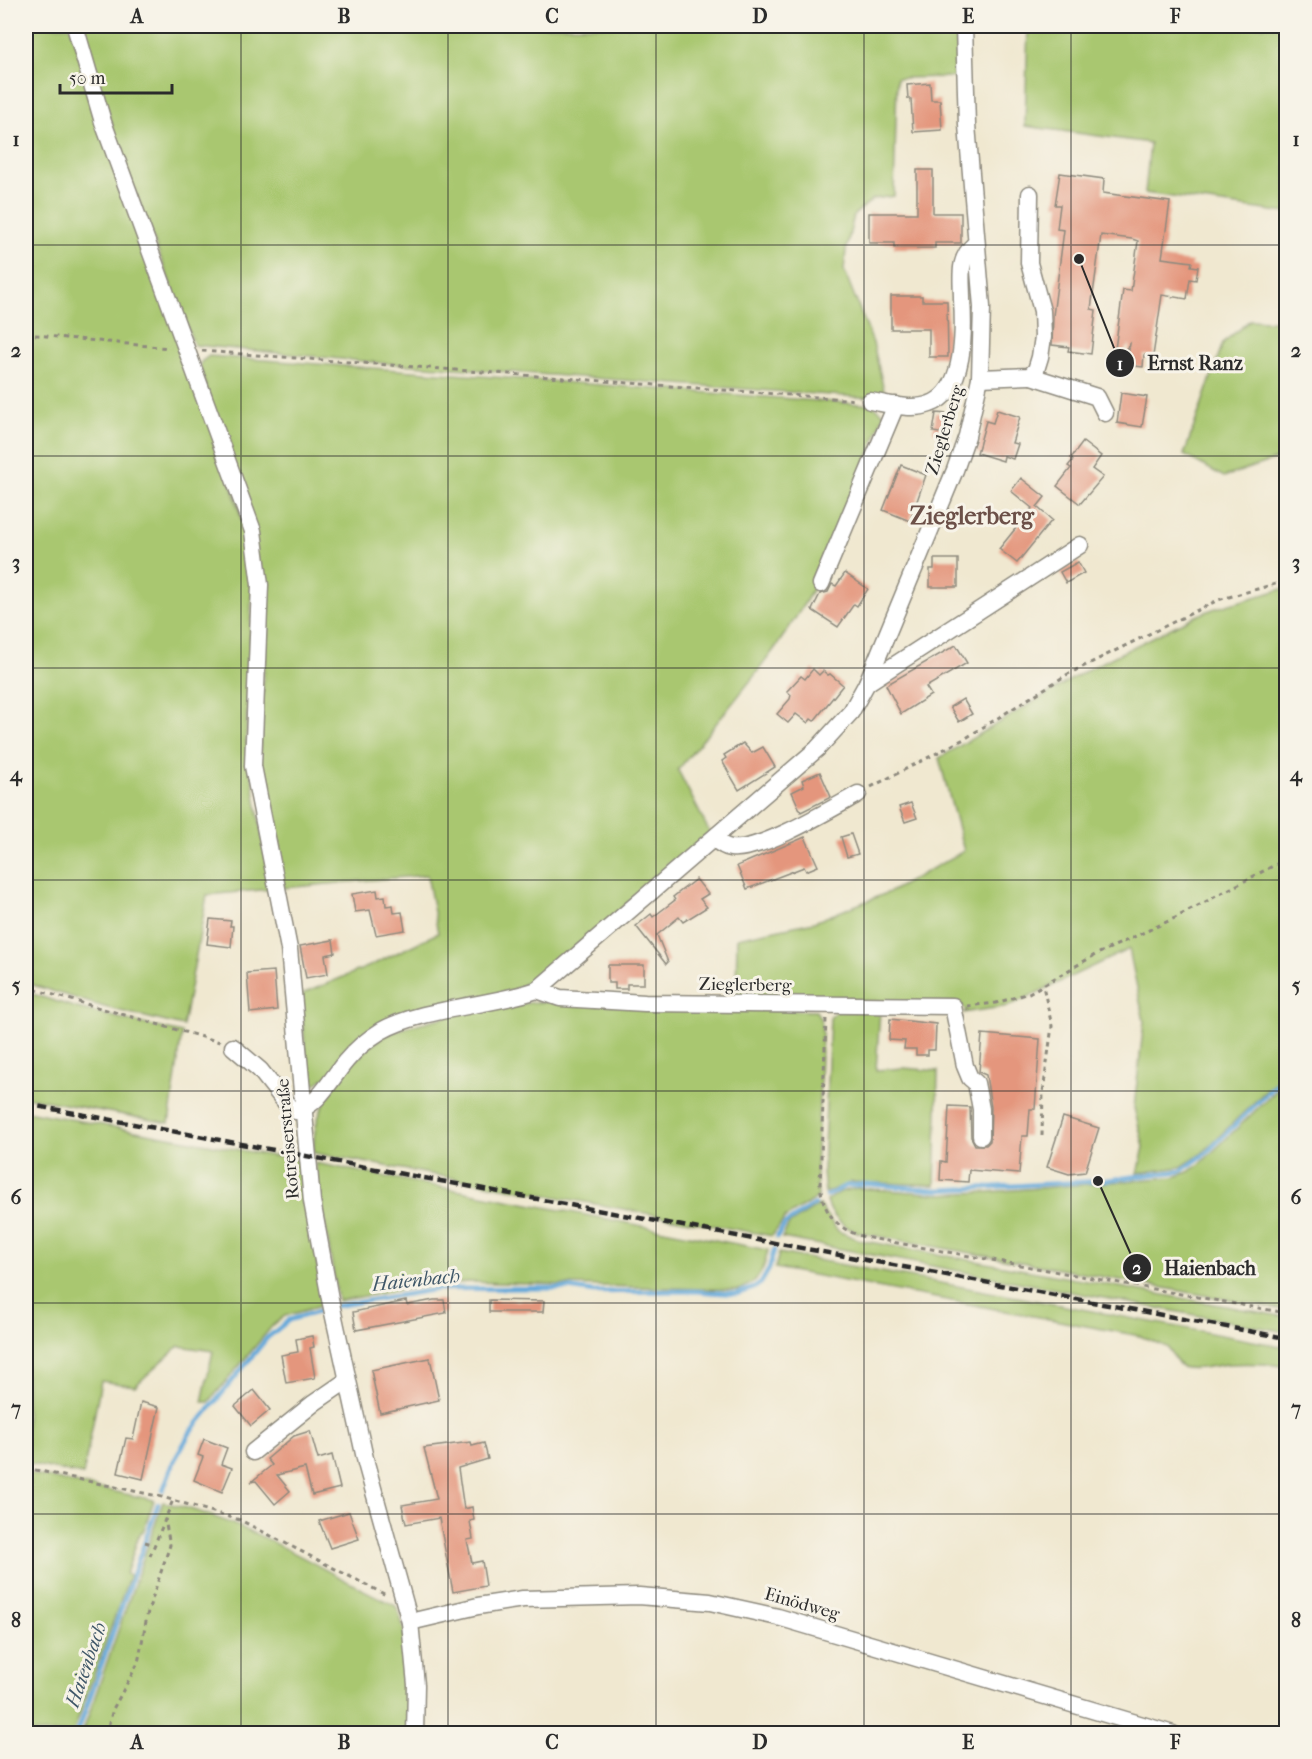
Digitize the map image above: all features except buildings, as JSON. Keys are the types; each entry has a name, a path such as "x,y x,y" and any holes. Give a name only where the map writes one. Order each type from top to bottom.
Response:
{"street":[{"name":"Rotreiserstraße","path":"75,26 103,122 253,531 260,594 253,766 278,892 294,990 312,1201 346,1381 410,1622 416,1685 415,1734"},
{"name":"Zieglerberg","path":"304,1110 313,1103 348,1058 382,1030 410,1019 499,1001 537,990 714,839 836,730 851,712 867,683 955,470 970,424 980,378 983,331 967,125 964,26"},
{"path":"1030,194 1029,263 1042,311 1043,337 1041,357 1031,376"},
{"path":"870,401 896,405 929,405 941,398 949,388 956,373 962,340 963,259 975,244"},
{"path":"980,378 1031,376 1097,397 1106,413"},
{"path":"820,584 896,405"},
{"path":"867,683 1080,545"},
{"path":"714,839 729,848 755,843 796,827 858,794"},
{"name":"Zieglerberg","path":"537,990 560,998 591,1001 954,1006"},
{"path":"954,1006 965,1066 976,1083 981,1109 981,1136"},
{"path":"233,1047 260,1070 290,1108 295,1111 304,1110"},
{"path":"253,1452 314,1403 346,1381"},
{"name":"Einödweg","path":"410,1622 478,1606 523,1599 639,1596 710,1602 778,1617 1173,1734"}],"path":[{"path":"26,334 350,364 870,401"},
{"path":"858,794 966,738 1068,674 1218,600 1287,581"},
{"path":"954,1006 996,1003 1043,986 1095,955 1175,918 1287,859"},
{"path":"1042,1136 1043,1092 1052,1026 1043,986"},
{"path":"26,987 83,1005 197,1034 233,1047"},
{"path":"826,1005 820,1184 826,1210 842,1228 870,1238 1287,1313"},
{"path":"26,1468 173,1500 240,1520 388,1595 404,1597"},
{"path":"150,1556 173,1500"},
{"path":"106,1734 113,1709 138,1663 148,1611 170,1545 165,1519"},
{"path":"145,1542 155,1545"}],"green space":[{"path":"26,26 70,26 225,465 253,558 246,741 271,889 207,895 183,1026 104,1007 26,983"},
{"path":"81,26 957,26 957,77 897,78 894,196 873,199 854,215 846,250 844,270 873,343 886,399 382,363 194,345 122,157"},
{"path":"1028,26 1286,26 1286,213 1145,193 1150,143 1025,126"},
{"path":"1250,320 1286,322 1286,456 1224,477 1184,455 1223,343"},
{"path":"209,356 873,405 884,414 840,532 807,599 762,666 678,770 710,833 548,971 511,991 418,1011 316,1084 309,1081 300,999 304,993 370,966 438,933 427,875 284,888 259,763 267,606 200,366 201,362"},
{"path":"1286,588 1286,1071 1200,1155 1181,1167 1138,1173 1144,1147 1134,1108 1144,1021 1129,949 1009,1006 962,1013 967,1011 959,1003 736,999 737,938 814,922 892,891 964,851 939,758 1089,669 1189,619 1213,609"},
{"path":"26,992 77,1008 182,1033 169,1123 26,1097"},
{"path":"544,1002 816,1011 821,1020 822,1034 816,1172 818,1197 785,1218 772,1236 314,1153 314,1136 324,1103 344,1073 382,1038 413,1025 436,1019 485,1009"},
{"path":"880,1010 876,1070 904,1068 938,1071 935,1185 852,1182 825,1193 823,1170 830,1018 836,1011"},
{"path":"1286,1081 1286,1310 860,1233 839,1221 827,1201 840,1192 857,1188 939,1194 1174,1177 1188,1172 1201,1163"},
{"path":"26,1111 300,1161 324,1305 285,1316 273,1325 209,1402 202,1402 213,1351 179,1346 135,1386 101,1381 83,1475 26,1463"},
{"path":"315,1163 768,1250 765,1264 756,1280 738,1290 468,1282 421,1286 338,1301"},
{"path":"819,1205 838,1231 859,1240 1286,1317 1286,1332 782,1238 789,1224"},
{"path":"779,1253 1286,1347 1286,1367 1250,1363 1199,1368 1181,1367 1167,1347 1140,1336 775,1268"},
{"path":"26,1473 154,1500 143,1532 140,1532 126,1574 130,1575 73,1733 26,1733"},
{"path":"163,1502 226,1521 283,1547 396,1606 408,1652 409,1733 82,1734"}],"waterway":[{"name":"Haienbach","path":"827,1196 845,1186 867,1184 938,1190 1098,1181 1181,1171 1205,1154 1286,1075"},
{"name":"Haienbach","path":"777,1237 785,1224 815,1204"},
{"name":"Haienbach","path":"336,1306 439,1289 567,1288 594,1292 694,1291 736,1294 761,1283 769,1269 774,1250"},
{"name":"Haienbach","path":"163,1490 174,1461 190,1433 267,1338 289,1320 328,1309"},
{"name":"Haienbach","path":"77,1734 158,1504"}],"railway":[{"path":"26,1104 1286,1338"}],"place":[{"name":"Ernst Ranz","path":"1079,259"},
{"name":"Haienbach","path":"1098,1181"}],"district":[{"name":"Zieglerberg","path":"972,516"}]}
